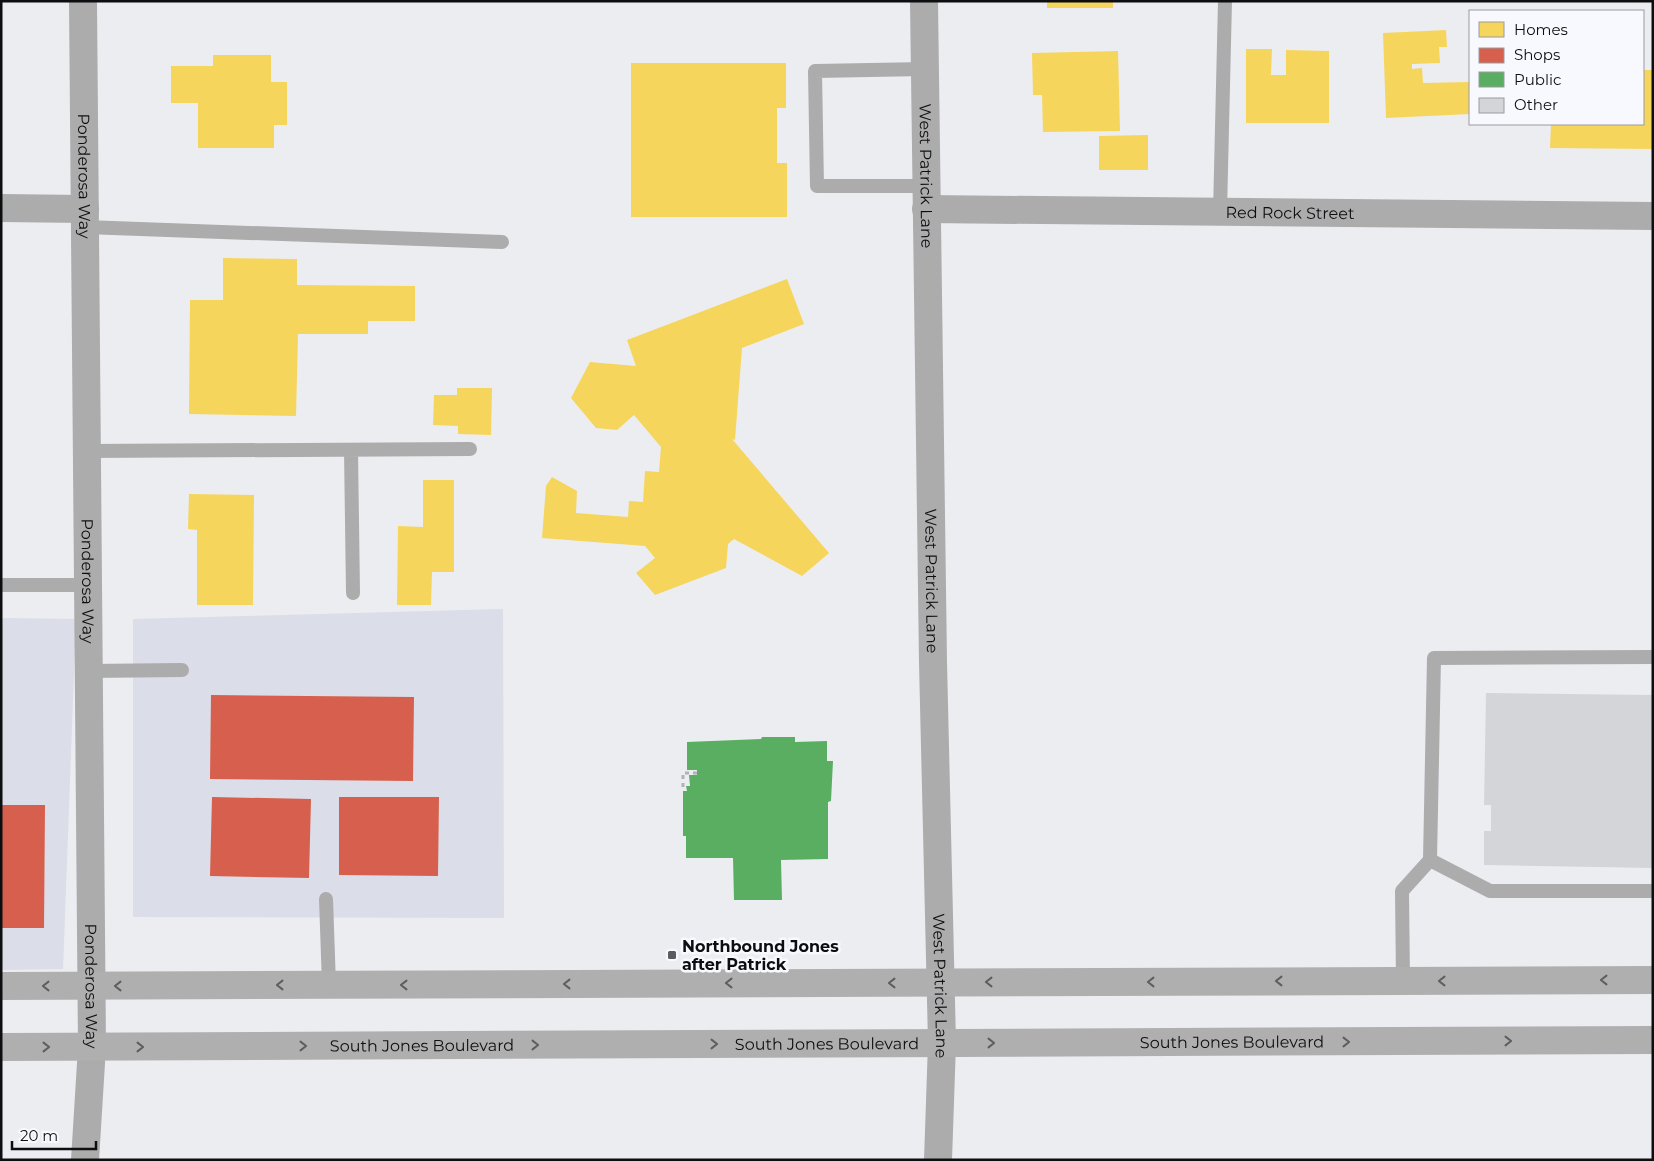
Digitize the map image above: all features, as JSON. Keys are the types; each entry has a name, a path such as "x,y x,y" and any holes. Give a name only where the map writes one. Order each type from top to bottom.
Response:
{"main road":[{"path":"1,986 1653,980"},
{"name":"South Jones Boulevard","path":"1,1047 1653,1040"}],"street":[{"name":"Ponderosa Way","path":"83,1 92,1047 85,1160"},
{"name":"West Patrick Lane","path":"924,1 933,662 942,1043 938,1160"},
{"name":"Red Rock Street","path":"926,198 1220,212 1653,216"},
{"path":"1,208 85,218"}],"lane":[{"path":"1220,212 1225,1"},
{"path":"925,69 814,71 817,186 926,198"},
{"path":"85,218 502,242"},
{"path":"351,450 353,593"},
{"path":"87,451 470,450"},
{"path":"1,585 88,585"},
{"path":"1402,981 1402,891 1430,860 1434,658 1653,657"},
{"path":"89,672 182,670"},
{"path":"1430,860 1490,891 1653,891"},
{"path":"326,899 329,985"}],"path":[{"path":"683,787 683,773 697,772"}],"shaded area":[{"path":"503,609 504,918 133,917 133,619"},
{"path":"1,618 76,619 63,969 1,970"}],"building: Homes":[{"path":"1047,1 1113,1 1113,8 1047,8"},
{"path":"1446,30 1447,47 1439,47 1440,63 1412,64 1412,69 1422,68 1423,83 1469,82 1469,114 1386,118 1383,33"},
{"path":"1246,49 1272,49 1271,75 1286,75 1286,50 1329,51 1329,123 1246,123"},
{"path":"1118,51 1120,131 1043,132 1042,95 1033,95 1032,53"},
{"path":"213,55 271,55 271,82 287,82 287,125 274,125 274,148 198,148 198,103 171,103 171,66 213,66"},
{"path":"631,63 786,63 786,108 777,108 777,163 787,163 787,217 631,217"},
{"path":"1644,70 1653,70 1653,149 1550,148 1551,125 1644,125"},
{"path":"1148,135 1148,170 1099,170 1099,136"},
{"path":"223,258 297,259 297,285 415,286 415,321 368,321 368,334 298,334 296,416 189,414 190,300 223,300"},
{"path":"787,279 804,324 742,348 735,440 732,439 829,553 802,576 734,539 728,544 726,568 655,595 636,573 655,558 645,546 542,538 546,486 552,477 577,491 576,513 628,517 629,501 643,502 645,471 659,472 661,447 634,415 617,430 596,428 571,398 590,362 636,366 627,340"},
{"path":"457,388 492,388 491,435 458,434 458,426 433,425 434,395 457,395"},
{"path":"423,480 454,480 454,572 432,572 431,605 397,605 398,526 423,527"},
{"path":"189,494 254,495 253,605 197,605 197,530 188,529"}],"building: Shops":[{"path":"211,695 414,697 413,781 210,779"},
{"path":"212,797 311,799 309,878 210,876"},
{"path":"339,797 439,797 438,876 339,875"},
{"path":"1,805 45,805 44,928 1,928"}],"building: Public":[{"path":"762,737 795,737 795,742 827,741 827,761 833,761 831,801 828,802 828,859 781,860 782,900 734,900 733,858 686,858 686,836 683,836 683,791 687,791 686,786 690,786 689,775 697,775 697,770 687,770 687,742 761,739"}],"building: Other":[{"path":"1486,693 1653,695 1653,868 1484,865 1484,831 1491,831 1491,805 1484,805"}],"place":[{"name":"Northbound Jones after Patrick","path":"672,955"}]}
